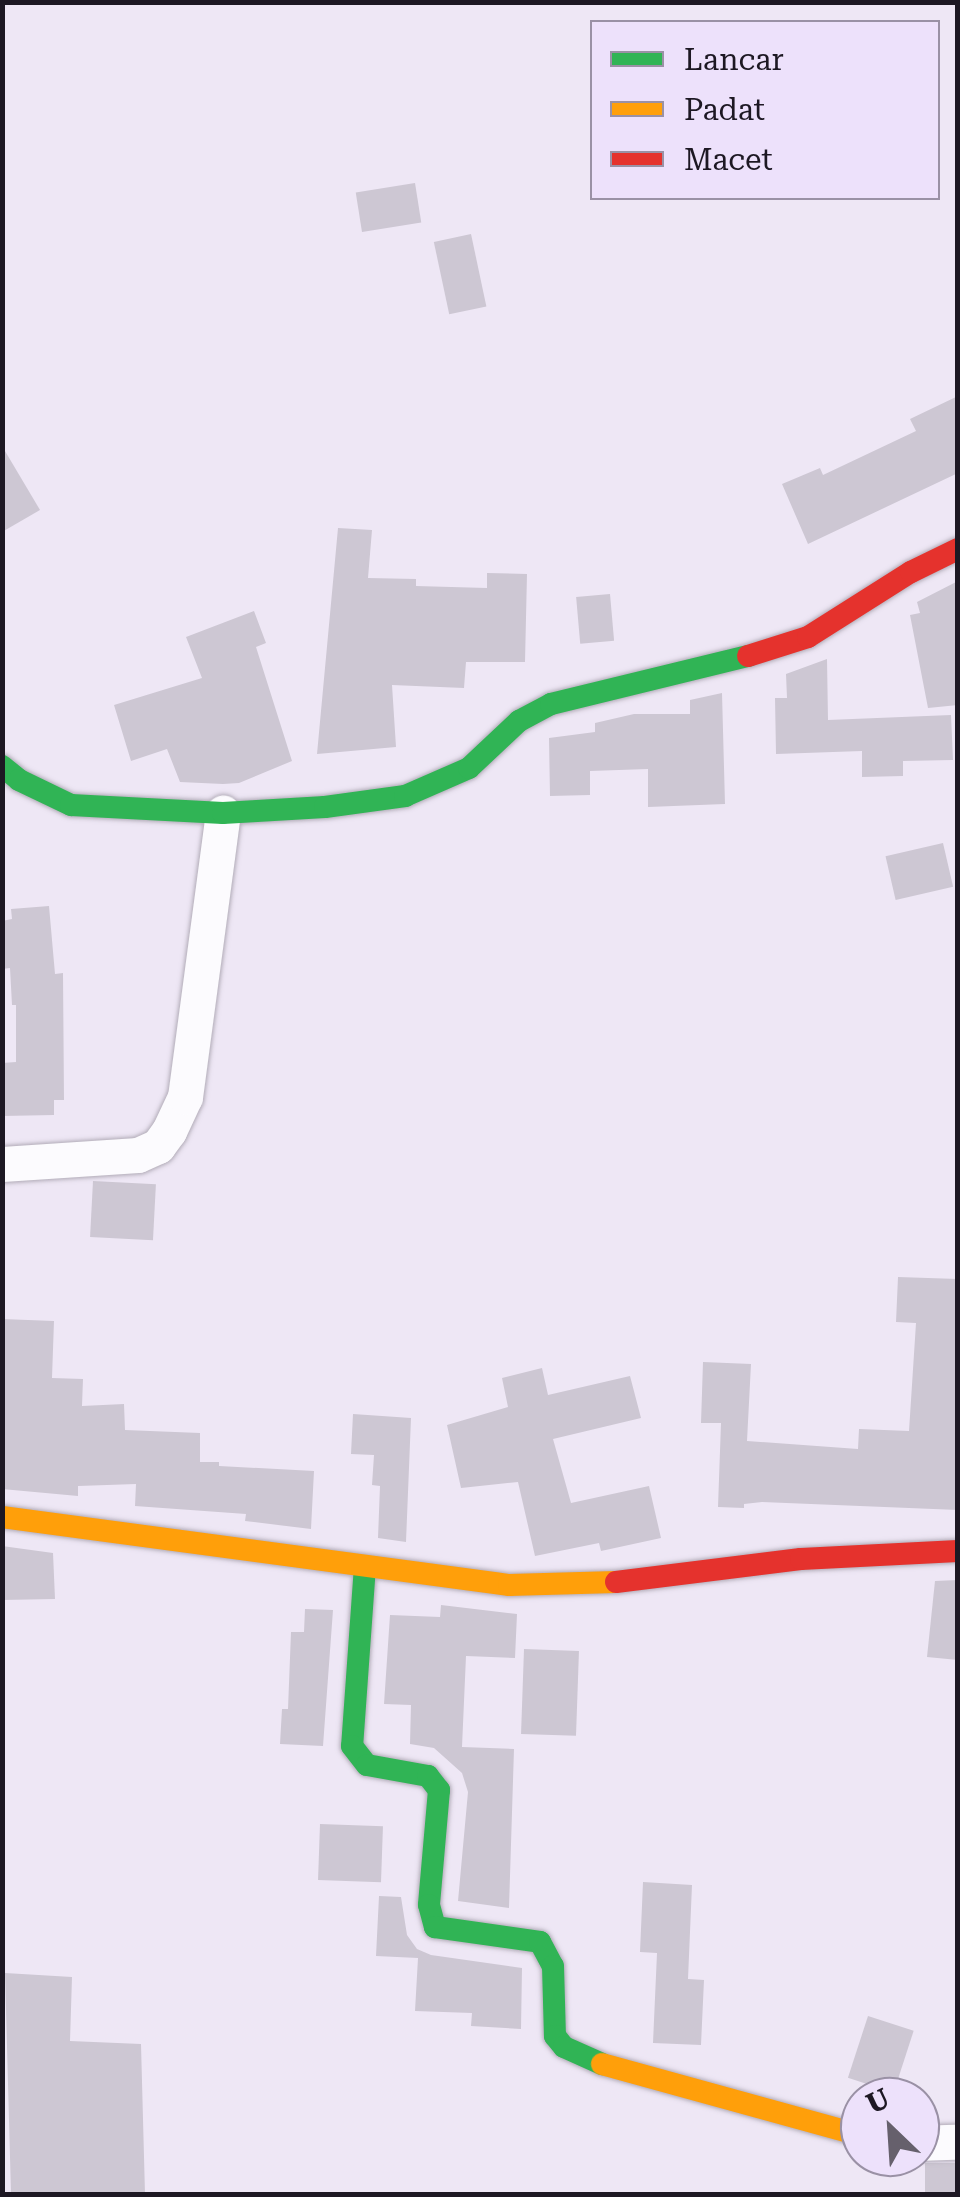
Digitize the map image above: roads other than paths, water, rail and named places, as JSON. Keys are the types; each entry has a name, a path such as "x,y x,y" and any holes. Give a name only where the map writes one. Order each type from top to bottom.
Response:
{"street":[{"path":"2,766 18,780 71,805 223,813 405,796 468,768 519,721 551,704 735,660 808,637 911,572 958,549"},
{"path":"2,1164 138,1156 158,1146 169,1131 185,1097 223,813"},
{"path":"2,1517 509,1585 586,1584 706,1574 801,1559 958,1551"},
{"path":"365,1566 352,1746 355,1755 367,1765 428,1776 435,1781 440,1802 429,1905 436,1927 540,1942 553,1966 556,2036 564,2047 590,2061 840,2130"}]}
